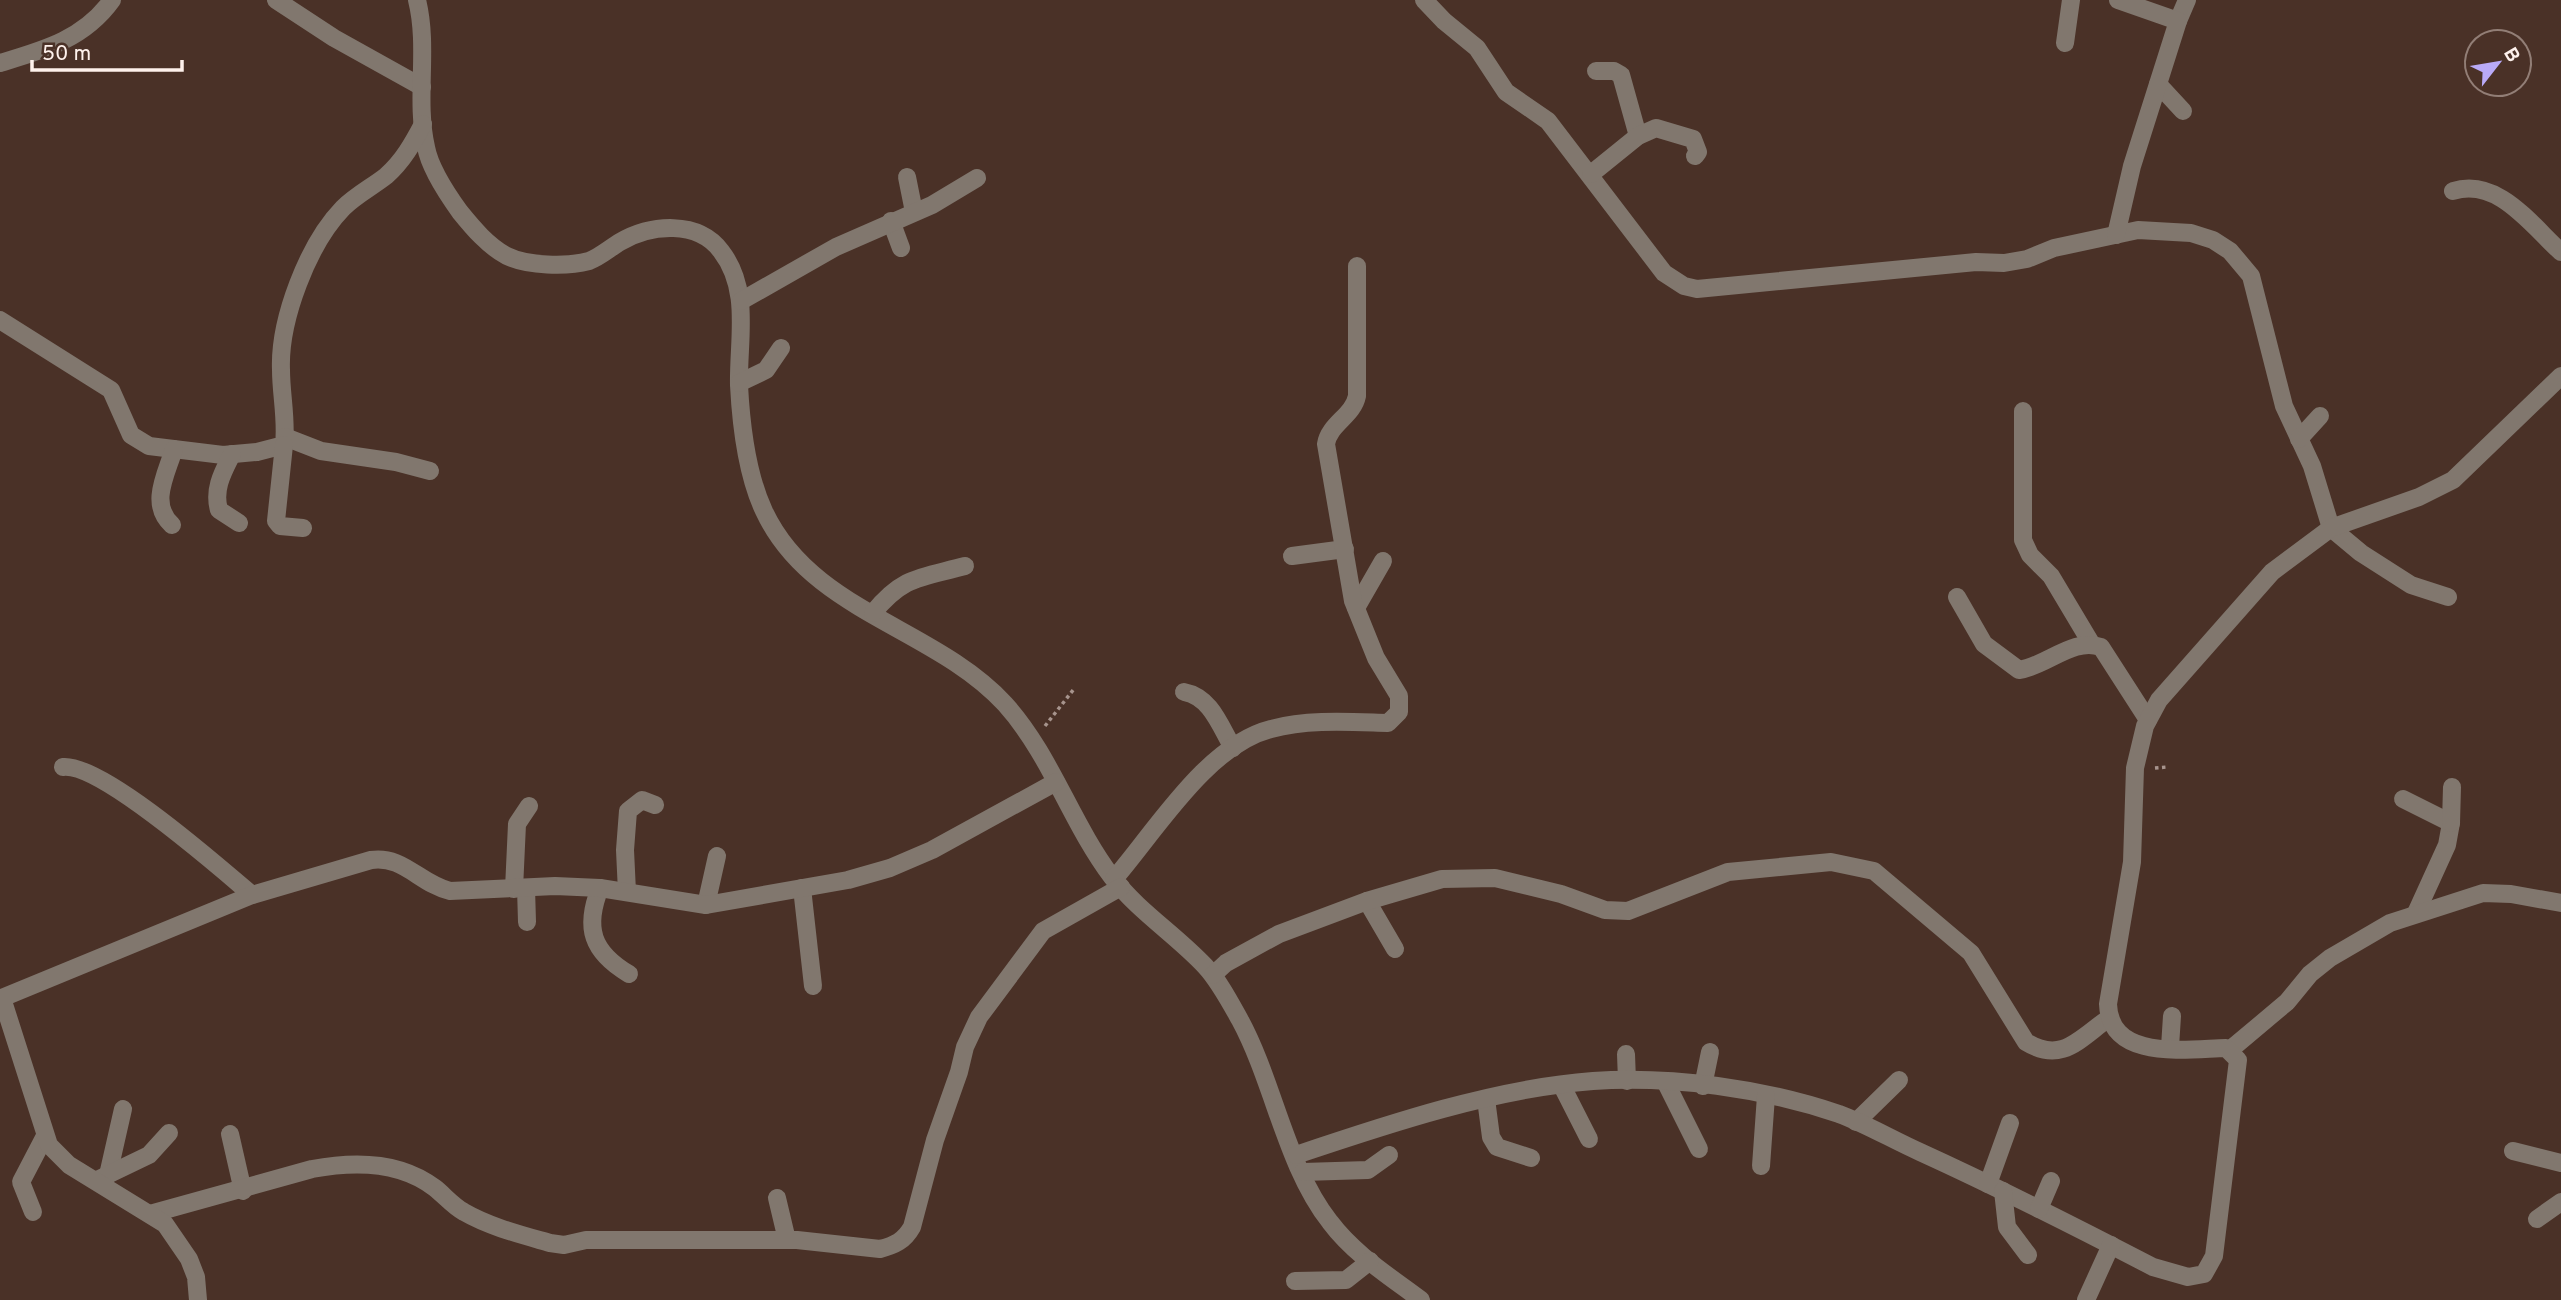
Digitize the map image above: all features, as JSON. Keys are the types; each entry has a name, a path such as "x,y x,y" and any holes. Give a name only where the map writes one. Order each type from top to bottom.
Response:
{"street":[{"path":"0,63 57,46 80,33 112,0"},
{"path":"276,0 334,38 422,87"},
{"path":"417,0 422,44 423,124 431,163 456,207 477,233 506,256 524,261 562,264 587,262 637,234 682,229 718,246 734,273 741,301 739,383 750,464 764,511 801,567 820,583 951,659 984,684 1016,717 1117,883 1213,975 1255,1051 1299,1163 1329,1222 1370,1261 1421,1300"},
{"path":"1424,0 1444,21 1477,48 1506,92 1548,121 1664,273 1684,286 1697,289 1976,262 2004,263 2028,259 2054,247 2138,230 2190,233 2213,240 2230,251 2250,276 2284,406 2312,466 2331,528 2361,554 2411,585 2448,597"},
{"path":"2065,43 2071,0"},
{"path":"2118,0 2178,22"},
{"path":"2116,235 2132,166 2178,22 2188,0"},
{"path":"1596,71 1614,71 1621,75 1638,136"},
{"path":"2158,85 2183,111"},
{"path":"303,528 280,526 276,521 285,441 281,357 284,337 303,273 331,223 355,197 394,169 407,153 423,124"},
{"path":"1591,174 1638,136 1656,128 1693,139 1698,152 1695,156"},
{"path":"907,177 914,212"},
{"path":"741,301 836,247 956,192 976,178"},
{"path":"2454,191 2468,186 2499,195 2561,252"},
{"path":"891,221 901,248"},
{"path":"150,1214 243,1191 312,1169 337,1164 368,1165 396,1168 434,1188 463,1212 550,1243 606,1240 787,1240 880,1249 905,1239 917,1213 920,1188 960,1072 965,1046 979,1017 1043,931 1117,883 1182,792 1233,748 1269,729 1334,722 1388,723 1396,719 1401,705 1399,696 1376,658 1356,608 1326,444 1331,432 1353,408 1357,396 1357,266"},
{"path":"0,320 111,390 131,435 149,446 232,454 285,441 321,451 396,462 430,471"},
{"path":"739,383 766,370 781,348"},
{"path":"2561,376 2454,481 2419,497 2331,528 2272,572 2159,699 2148,720 2135,768 2132,862 2109,1018 2113,1028 2133,1044 2231,1049 2287,1002 2310,974 2330,958 2390,923 2483,893 2511,894 2561,903"},
{"path":"2023,411 2023,540 2030,555 2050,576 2091,643 2108,654 2148,720"},
{"path":"2299,439 2320,416"},
{"path":"172,525 162,516 158,503 174,449"},
{"path":"232,454 219,480 217,501 219,510 239,523"},
{"path":"1292,556 1345,549"},
{"path":"1356,608 1383,561"},
{"path":"873,613 890,592 903,583 965,566"},
{"path":"1957,597 1984,644 2019,670 2091,643"},
{"path":"1184,692 1199,695 1206,703 1233,748"},
{"path":"62,767 73,766 89,772 194,845 252,895"},
{"path":"198,1300 196,1276 189,1259 165,1224 102,1178 57,1156 45,1136 1,999 252,895 384,858 409,868 436,888 450,891 600,888 706,905 848,880 890,868 974,828 1056,782"},
{"path":"2416,914 2447,845 2452,787"},
{"path":"2403,799 2451,823"},
{"path":"627,892 625,850 628,811 642,800 655,805"},
{"path":"527,922 520,888 517,824 529,806"},
{"path":"706,905 717,856"},
{"path":"1213,975 1254,946 1367,901 1442,879 1496,878 1561,894 1605,910 1628,911 1728,872 1832,862 1874,871 1971,953 2026,1042 2053,1053 2064,1049 2109,1018"},
{"path":"600,888 592,908 597,947 606,960 629,974"},
{"path":"802,888 813,986"},
{"path":"1367,901 1395,949"},
{"path":"2170,1047 2172,1016"},
{"path":"1299,1163 1393,1123 1486,1099 1562,1086 1627,1080 1703,1086 1766,1096 1837,1114 1996,1188 2153,1267 2188,1277 2204,1274 2211,1268 2238,1071 2238,1060 2231,1049"},
{"path":"1703,1086 1710,1052"},
{"path":"1626,1054 1627,1080"},
{"path":"1856,1122 1899,1080"},
{"path":"1666,1083 1699,1149"},
{"path":"1562,1086 1589,1139"},
{"path":"1762,1166 1766,1096"},
{"path":"1486,1099 1493,1142 1497,1147 1531,1158"},
{"path":"102,1178 123,1109"},
{"path":"2010,1123 1996,1188 2007,1227 2028,1255"},
{"path":"102,1178 149,1155 169,1133"},
{"path":"230,1134 243,1191"},
{"path":"33,1212 21,1182 45,1136"},
{"path":"2513,1151 2561,1163"},
{"path":"1299,1163 1368,1170 1389,1155"},
{"path":"2039,1209 2051,1181"},
{"path":"777,1198 787,1240"},
{"path":"2537,1219 2561,1202"},
{"path":"2086,1300 2111,1245"},
{"path":"1295,1280 1346,1280 1370,1261"}],"path":[{"path":"1033,742 1074,689"}]}
